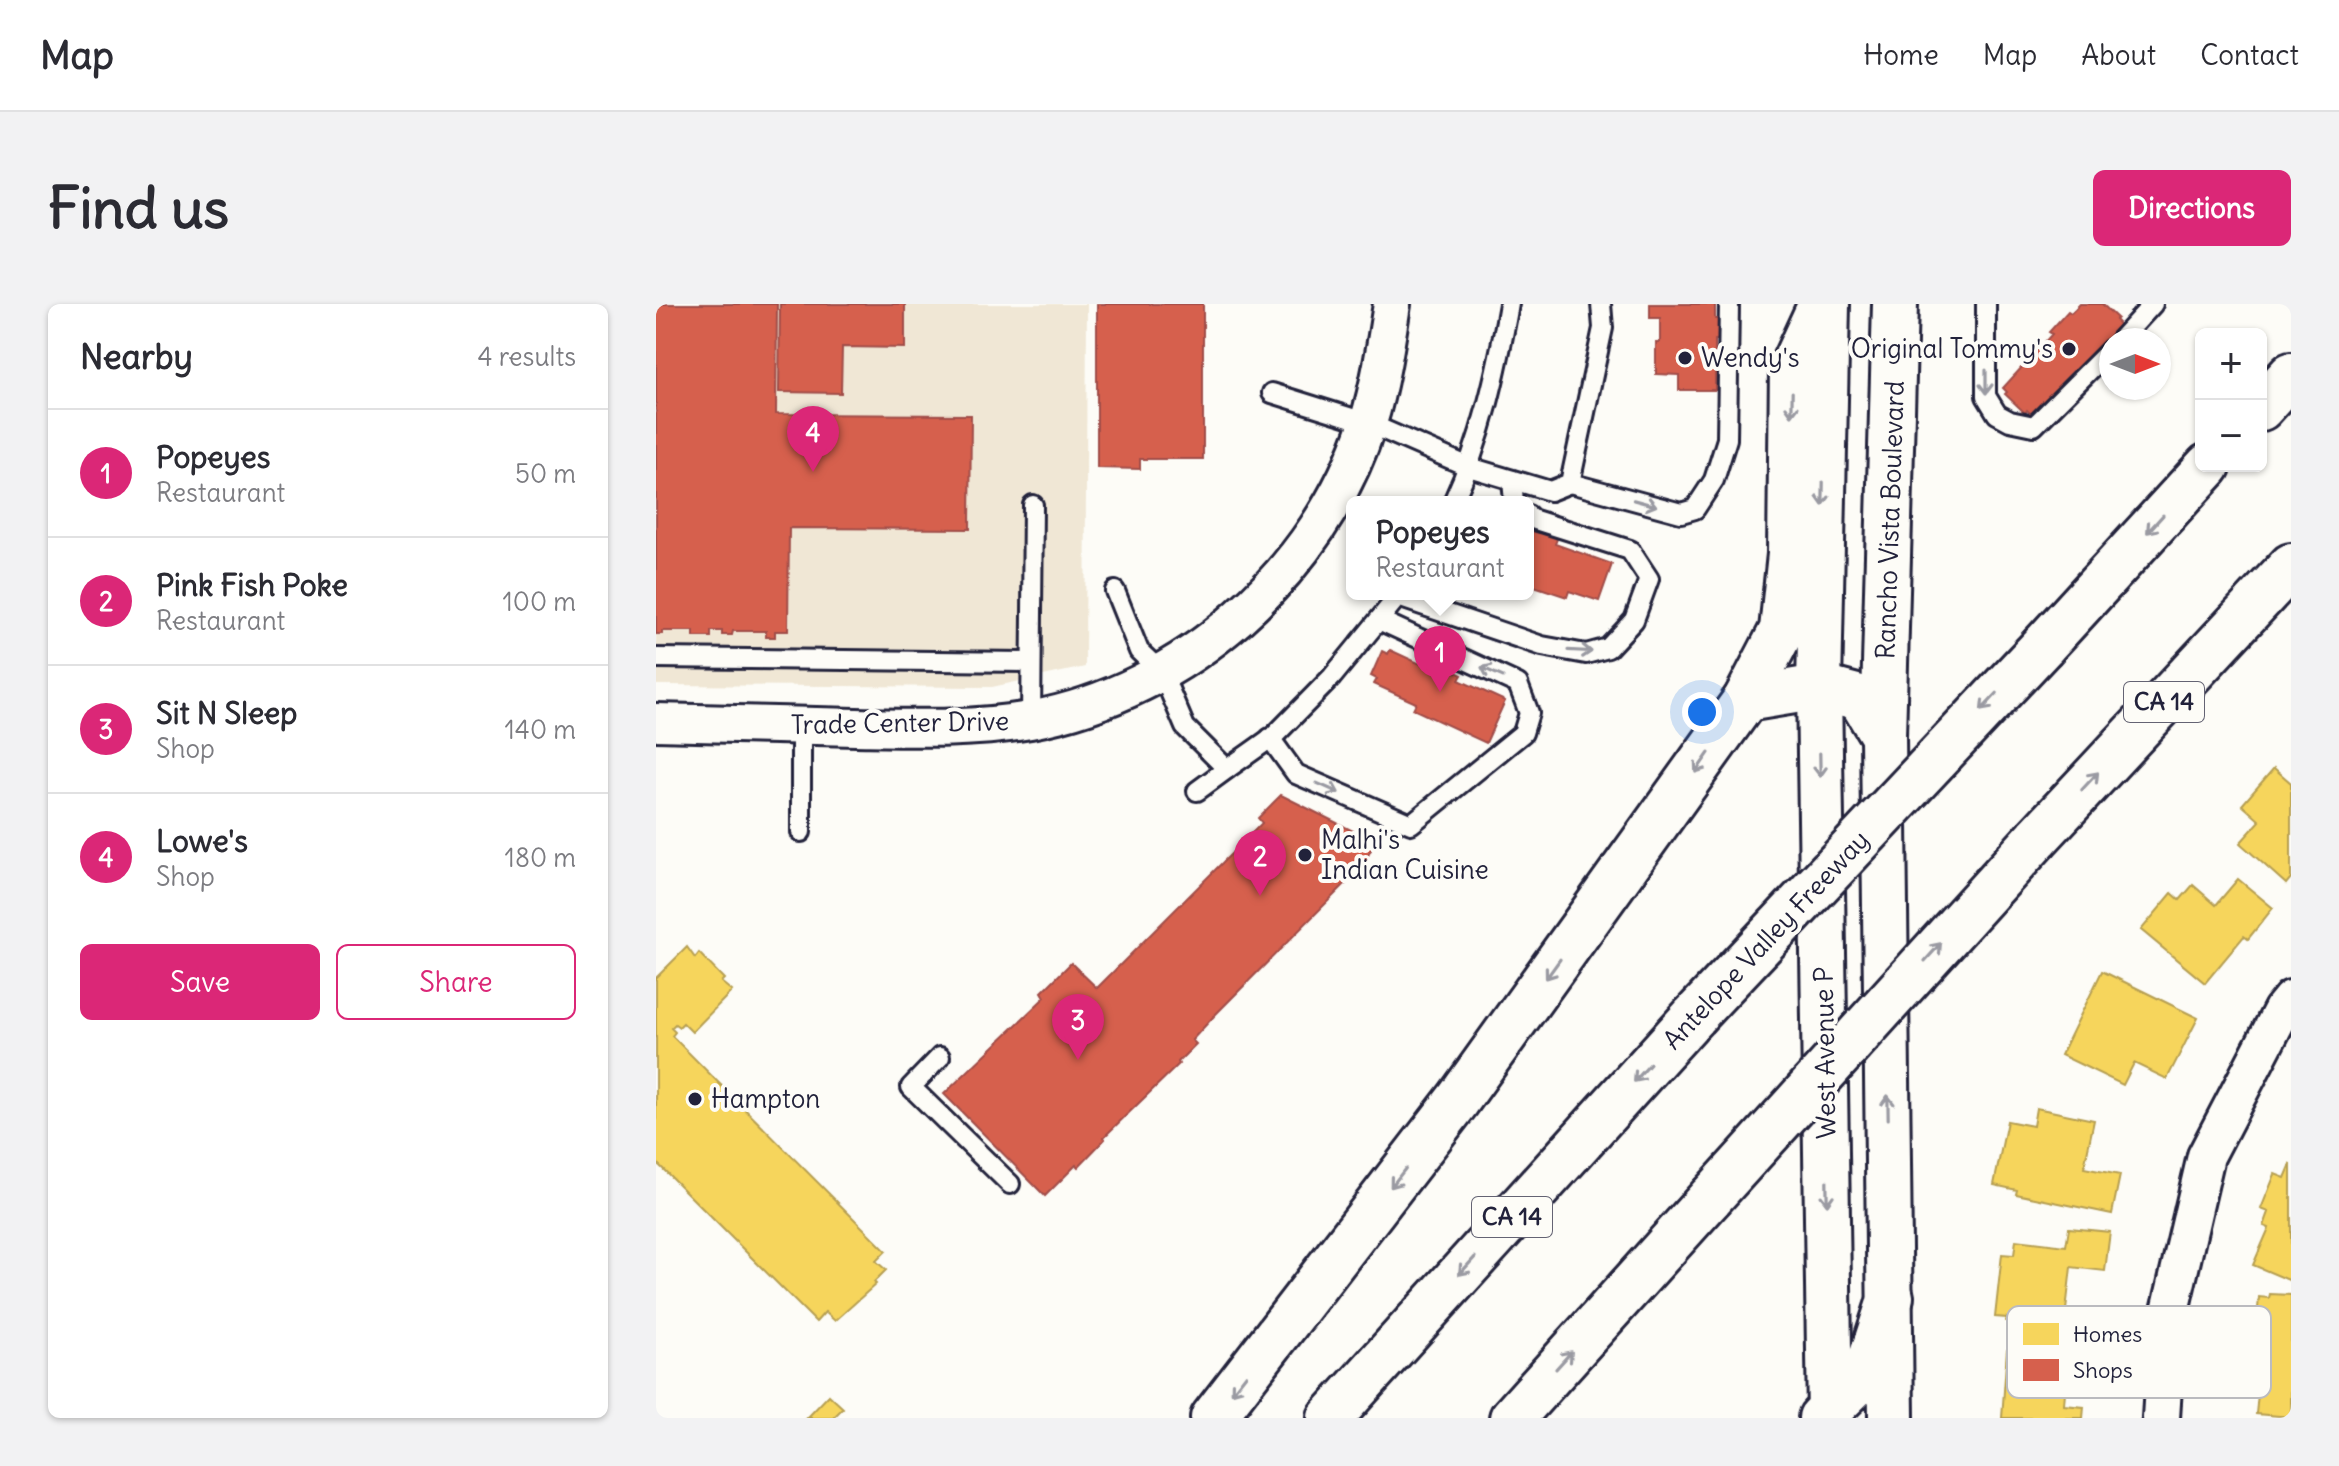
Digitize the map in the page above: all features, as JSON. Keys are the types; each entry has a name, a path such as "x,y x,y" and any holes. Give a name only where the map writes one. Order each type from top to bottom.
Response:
{"main road":[{"path":"1819,687 1824,304"},
{"path":"1213,1418 1458,1100 1746,699 1782,630 1790,554 1792,367 1824,304"},
{"name":"Rancho Vista Boulevard","path":"1883,736 1895,304"},
{"path":"2267,401 2291,375"},
{"name":"Antelope Valley Freeway","path":"1330,1418 1694,1016 2202,472"},
{"name":"CA 14","path":"1512,1418 2037,838 2291,566"},
{"path":"1746,699 1819,687 1860,698 1883,736 1891,1418"},
{"name":"West Avenue P","path":"1819,687 1827,1416"},
{"path":"1827,1416 1866,1374 1891,1297"}],"street":[{"name":"Trade Center Drive","path":"656,722 975,727 1066,712 1102,701 1162,673 1222,631 1271,587 1312,537 1343,482 1368,423 1392,304"},
{"path":"2171,1306 2206,1156 2282,1010 2291,999"},
{"path":"2161,1418 2162,1398"}],"lane":[{"path":"1456,496 1469,467 1499,359 1509,304"},
{"path":"1570,483 1603,328 1601,304"},
{"path":"1272,393 1368,423 1469,467 1512,480 1550,491 1570,483 1681,513 1695,509 1714,480 1727,439 1729,304"},
{"path":"1986,304 1986,396 1997,414 2010,421 2034,426 2099,361"},
{"path":"2131,328 2153,304"},
{"path":"1512,480 1513,496"},
{"path":"1031,720 1033,505"},
{"path":"1410,600 1542,646 1586,654 1608,648 1634,620 1649,579 1630,550 1534,520"},
{"path":"1115,591 1139,651 1162,673 1185,727 1227,769"},
{"path":"1197,791 1270,738 1332,677 1396,600"},
{"path":"1270,738 1296,774 1411,824 1523,733 1529,713 1518,684 1379,620"},
{"path":"656,658 1031,662"},
{"path":"801,726 801,832"},
{"path":"940,1057 911,1087 1010,1184"}],"shaded area":[{"path":"656,304 1087,304 1085,667 992,687 656,685"}],"building: Homes":[{"path":"2274,768 2291,783 2291,878 2286,884 2240,843 2260,821 2242,805"},
{"path":"2238,879 2273,908 2248,939 2244,936 2205,983 2141,930 2172,893 2180,900 2193,885 2216,905"},
{"name":"Hampton","path":"687,947 695,958 699,953 724,979 721,982 732,991 692,1032 683,1023 679,1027 675,1024 671,1028 675,1032 672,1036 886,1251 876,1261 886,1270 874,1282 876,1284 835,1321 825,1312 816,1322 656,1162 656,978"},
{"path":"2102,971 2198,1018 2167,1079 2134,1063 2123,1085 2061,1055"},
{"path":"2036,1108 2094,1120 2084,1168 2120,1175 2112,1214 2016,1194 2017,1190 1994,1185 2007,1121 2033,1126"},
{"path":"2291,1164 2291,1281 2253,1265 2269,1228 2264,1226 2269,1212 2261,1209 2275,1174 2285,1178"},
{"path":"2069,1228 2110,1232 2105,1271 2071,1267 2067,1306 2007,1306 2007,1318 1995,1317 2002,1254 2014,1255 2016,1240 2066,1246"},
{"path":"2270,1294 2291,1295 2291,1417 2256,1414 2258,1398 2271,1398 2271,1306 2258,1306 2259,1297 2269,1298"},
{"path":"2007,1349 2007,1398 2065,1398 2064,1405 2084,1407 2083,1418 2002,1418"},
{"path":"829,1395 843,1408 833,1418 807,1418"}],"building: Shops":[{"path":"656,304 777,304 776,414 971,415 970,529 789,528 788,631 775,631 775,637 766,637 766,631 733,631 732,635 722,635 722,631 711,631 711,637 694,637 694,631 662,631 662,634 656,634"},
{"path":"780,304 905,304 905,348 842,347 841,393 779,392"},
{"path":"1097,304 1203,304 1203,459 1140,459 1140,469 1097,468"},
{"name":"Wendy's","path":"1650,304 1715,304 1719,340 1715,340 1715,390 1679,390 1679,375 1656,374 1660,318 1650,318"},
{"name":"Original Tommy's","path":"2080,304 2102,304 2121,326 2099,328 2099,349 2034,417 2027,410 2025,413 2005,394 2007,392 2003,388 2052,334 2049,332 2068,311 2071,313"},
{"path":"1541,528 1559,534 1555,544 1612,564 1599,601 1569,591 1567,597 1534,586 1534,532 1539,533"},
{"path":"1390,650 1429,668 1433,661 1462,675 1459,680 1505,701 1486,743 1413,709 1416,703 1374,684 1377,679 1371,676 1382,651 1388,654"},
{"path":"1281,795 1375,842 1359,873 1215,1015 1192,1040 1196,1044 1179,1064 1104,1137 1078,1167 1076,1165 1045,1196 944,1094 1045,997 1042,992 1071,963 1097,988 1262,823 1258,818"}],"place":[{"name":"Original Tommy's","path":"2069,349"},
{"name":"Wendy's","path":"1685,358"},
{"name":"Lowe's","path":"813,472"},
{"name":"Popeyes","path":"1440,692"},
{"name":"Malhi's Indian Cuisine","path":"1305,855"},
{"name":"Pink Fish Poke","path":"1260,896"},
{"name":"Sit N Sleep","path":"1078,1060"},
{"name":"Hampton","path":"695,1099"}]}
